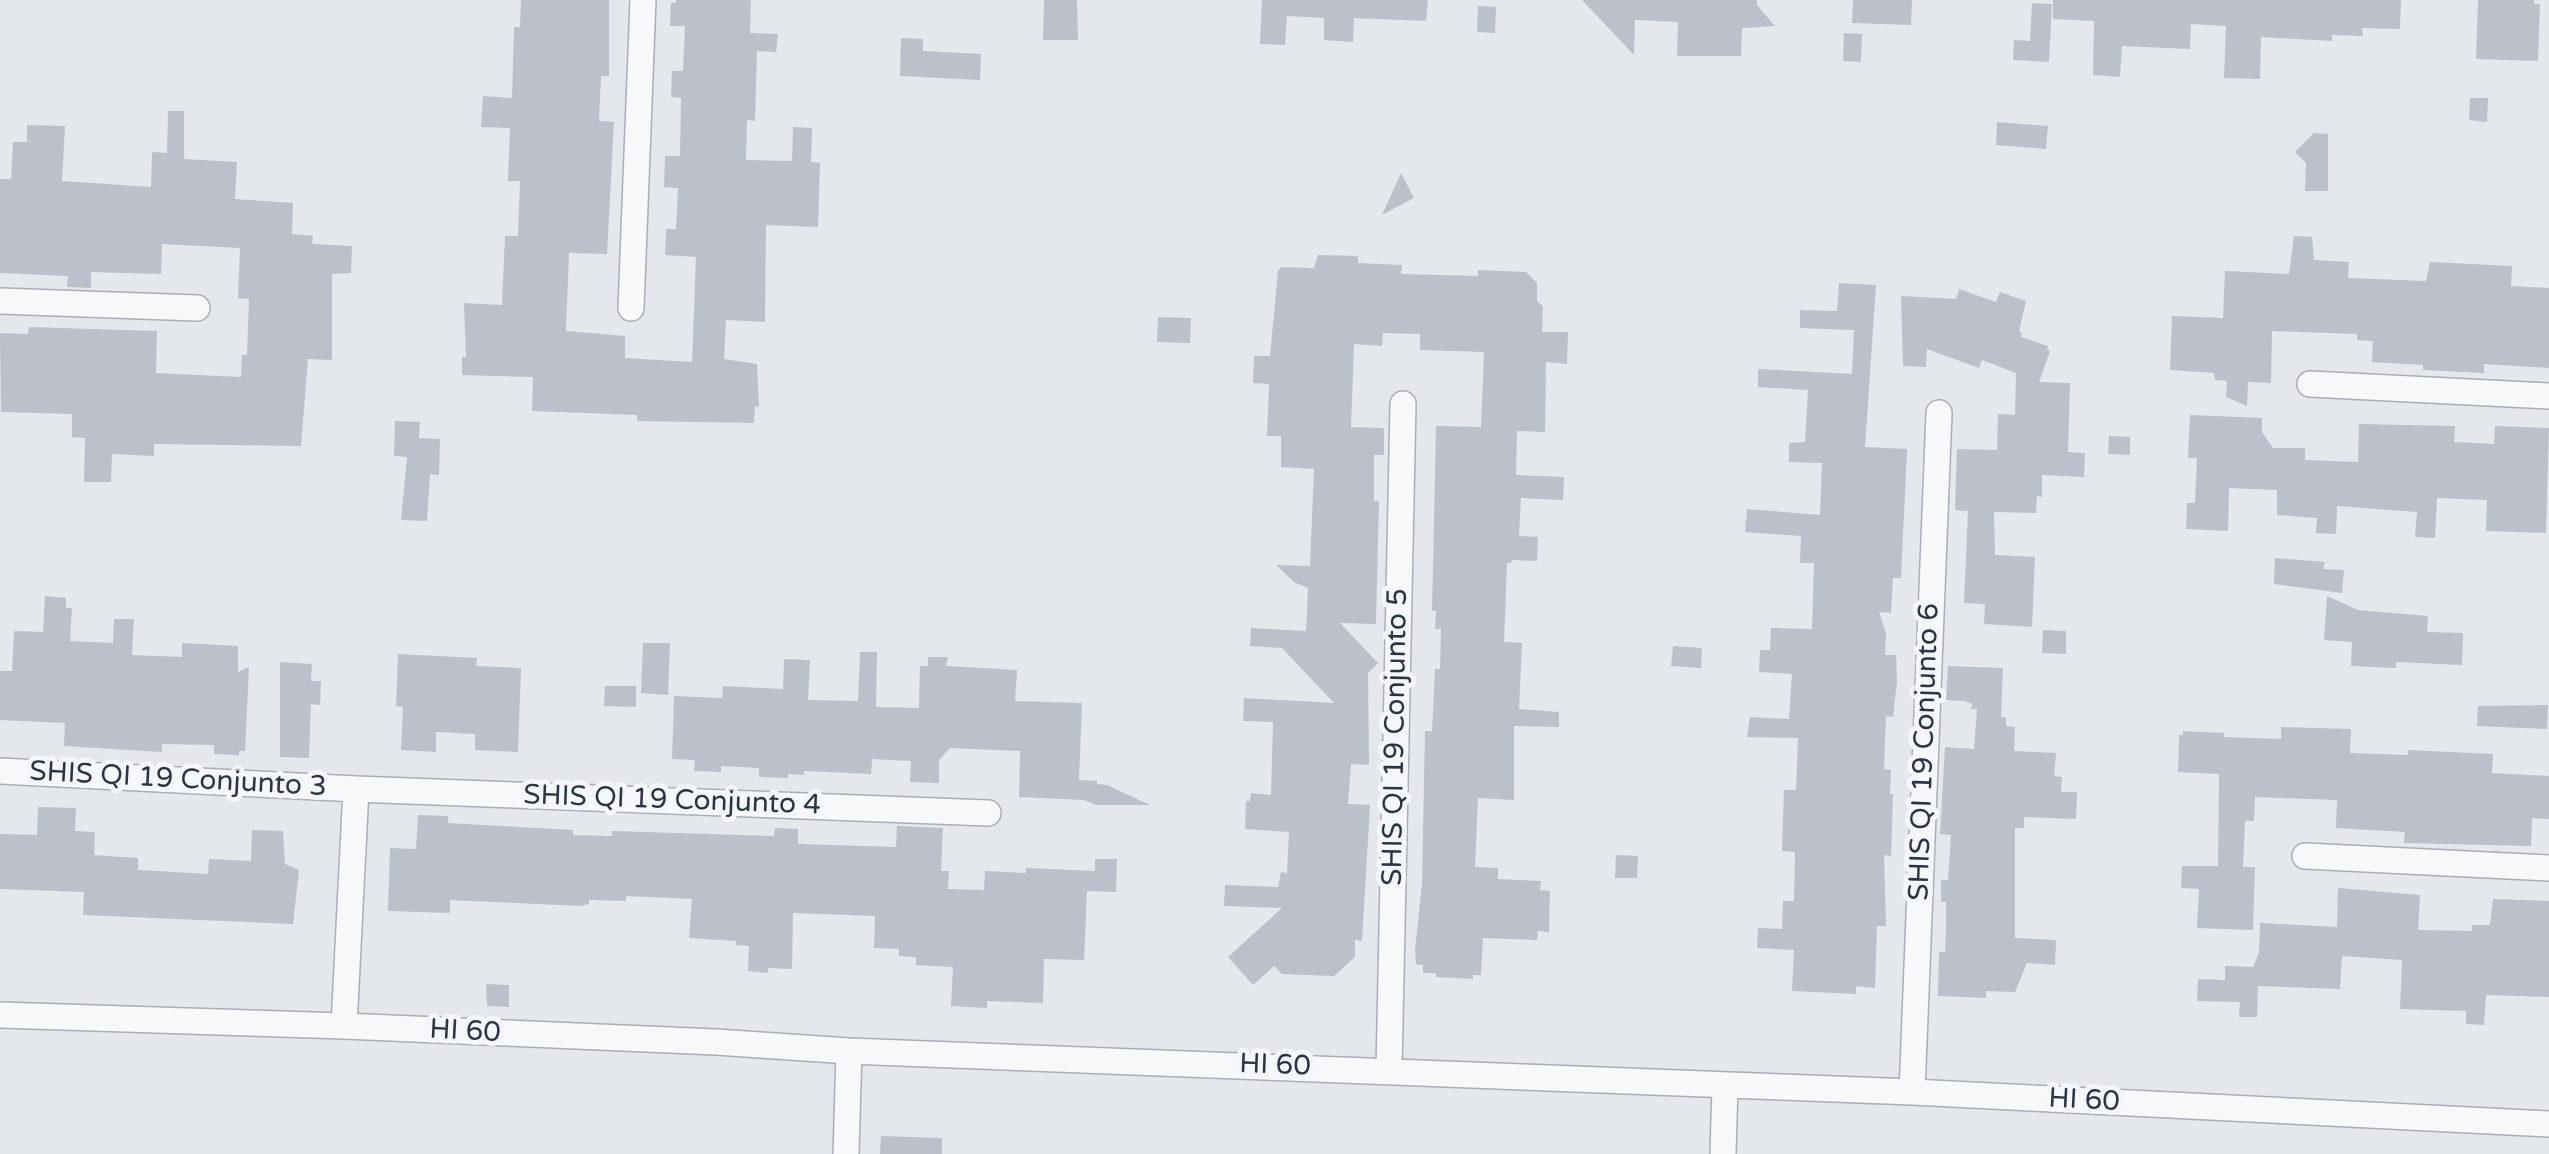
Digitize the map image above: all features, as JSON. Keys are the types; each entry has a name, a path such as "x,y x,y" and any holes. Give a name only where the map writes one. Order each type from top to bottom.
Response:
{"street":[{"path":"631,308 643,0"},
{"path":"0,301 197,308"},
{"path":"2310,384 2549,396"},
{"name":"SHIS QI 19 Conjunto 5","path":"1389,1070 1403,404"},
{"name":"SHIS QI 19 Conjunto 6","path":"1912,1092 1939,413"},
{"name":"SHIS QI 19 Conjunto 3","path":"0,771 356,789"},
{"path":"344,1026 356,789"},
{"name":"SHIS QI 19 Conjunto 4","path":"356,789 988,813"},
{"path":"2305,856 2549,868"},
{"name":"HI 60","path":"0,1015 1912,1092 2549,1124"},
{"path":"846,1154 848,1051"},
{"path":"1723,1154 1725,1086"}],"building":[{"path":"521,0 609,0 609,76 601,76 599,121 614,122 607,254 569,253 566,331 625,336 625,358 692,362 696,257 665,255 666,229 676,229 678,188 664,187 665,156 680,156 681,98 671,97 672,71 683,71 685,26 670,26 671,3 751,0 750,33 778,34 776,52 757,51 755,121 747,120 746,160 792,161 793,127 812,128 811,162 820,163 818,227 766,225 765,322 726,320 724,359 757,364 759,407 755,406 754,423 637,421 637,415 532,411 533,377 462,375 462,357 466,357 464,303 502,305 505,236 518,236 520,181 508,181 510,128 481,127 483,96 512,98 514,27 520,27"},
{"path":"1044,0 1077,0 1078,40 1043,40"},
{"path":"1262,0 1428,0 1426,21 1354,18 1353,42 1324,40 1324,18 1287,16 1285,45 1260,44"},
{"path":"1582,0 1757,0 1775,26 1742,28 1741,56 1677,56 1678,22 1635,20 1634,55"},
{"path":"1853,0 1912,0 1911,25 1852,23"},
{"path":"2053,0 2401,0 2400,29 2362,28 2363,36 2332,35 2332,41 2261,37 2260,79 2224,78 2226,26 2191,24 2190,49 2122,46 2120,77 2093,75 2094,21 2053,19"},
{"path":"2478,0 2534,0 2534,4 2540,4 2538,61 2476,59"},
{"path":"2032,3 2052,4 2049,62 2013,60 2014,40 2030,41"},
{"path":"1478,6 1496,7 1495,33 1477,32"},
{"path":"1844,33 1862,34 1861,62 1843,61"},
{"path":"901,38 923,39 923,51 981,54 980,80 900,76"},
{"path":"2470,98 2488,98 2487,122 2469,120"},
{"path":"168,111 184,111 184,159 237,162 235,199 293,203 292,234 313,236 312,244 352,246 351,273 332,274 332,360 308,359 301,446 154,444 154,456 112,454 111,482 84,482 85,438 72,437 72,414 1,412 0,333 28,334 29,327 157,331 156,373 241,377 242,355 247,355 249,299 238,298 240,248 162,244 161,274 91,272 91,288 67,287 68,276 0,273 0,179 11,179 13,142 27,142 27,125 65,126 62,181 151,187 152,152 167,153"},
{"path":"1997,122 2048,126 2046,149 1996,145"},
{"path":"2314,133 2328,134 2328,191 2305,191 2306,163 2295,152"},
{"path":"1401,173 1414,198 1382,215"},
{"path":"2294,236 2312,237 2314,260 2349,262 2348,278 2426,281 2430,262 2512,266 2511,286 2549,288 2549,368 2484,364 2484,373 2423,370 2423,365 2372,362 2373,341 2357,340 2357,334 2272,331 2271,383 2248,382 2247,406 2226,397 2227,381 2215,380 2214,373 2170,370 2172,316 2223,318 2225,271 2289,274"},
{"path":"1318,255 1358,256 1358,263 1402,265 1401,274 1478,276 1478,270 1526,272 1537,283 1537,301 1543,306 1542,332 1568,332 1567,364 1546,362 1545,432 1517,431 1516,475 1564,477 1563,500 1521,498 1519,536 1538,537 1537,561 1507,563 1504,642 1522,643 1519,709 1559,712 1559,727 1514,726 1514,800 1478,798 1475,867 1498,868 1498,879 1541,881 1540,890 1550,891 1549,932 1538,931 1537,940 1483,938 1481,975 1473,975 1473,979 1423,973 1423,965 1416,964 1415,950 1422,884 1425,731 1432,731 1435,669 1440,669 1441,629 1435,629 1436,611 1432,611 1436,426 1481,427 1484,352 1420,350 1420,334 1383,333 1382,346 1354,344 1351,427 1384,428 1384,455 1374,455 1374,501 1379,501 1376,624 1340,623 1378,663 1368,673 1369,765 1351,764 1348,804 1370,805 1362,941 1355,940 1355,957 1334,976 1282,974 1274,966 1253,985 1228,957 1282,908 1224,906 1225,885 1278,887 1281,872 1287,873 1289,832 1245,829 1246,801 1250,801 1251,793 1271,795 1273,722 1243,721 1244,698 1334,703 1282,648 1250,646 1251,628 1306,631 1308,588 1294,582 1276,565 1310,566 1314,469 1281,467 1281,436 1267,436 1269,384 1253,383 1254,356 1270,356 1278,271 1281,267 1314,268"},
{"path":"1839,283 1876,285 1865,447 1907,449 1901,578 1893,578 1891,613 1879,612 1886,633 1885,655 1896,655 1897,681 1893,717 1886,716 1884,769 1891,770 1893,794 1891,856 1884,855 1886,926 1877,926 1875,988 1856,986 1856,994 1792,991 1794,950 1757,948 1758,928 1782,929 1783,901 1794,901 1795,852 1782,851 1784,790 1796,790 1798,738 1747,737 1750,717 1789,719 1792,674 1759,672 1760,650 1770,650 1771,628 1812,629 1814,563 1800,563 1801,536 1745,532 1747,509 1820,515 1822,463 1789,462 1789,443 1805,442 1808,390 1758,387 1758,369 1852,374 1854,330 1800,328 1800,310 1837,311"},
{"path":"1959,289 1996,302 2000,292 2026,301 2021,337 2048,346 2050,351 2039,382 2070,383 2068,452 2085,453 2084,477 2042,475 2042,497 2037,496 2036,513 1994,512 1995,555 2035,557 2032,627 1984,624 1985,604 1964,603 1968,511 1955,510 1957,449 1997,450 1998,414 2015,415 2016,373 1982,360 1979,368 1927,349 1926,367 1903,366 1901,296 1956,299"},
{"path":"1158,317 1191,318 1190,343 1157,342"},
{"path":"2190,415 2262,418 2262,432 2273,448 2305,448 2305,460 2358,462 2359,424 2455,426 2454,442 2494,444 2495,426 2549,428 2546,533 2486,531 2487,500 2437,498 2435,538 2415,537 2417,512 2337,506 2336,534 2316,533 2317,518 2277,515 2277,490 2229,488 2228,531 2186,529 2187,503 2195,503 2197,458 2188,458"},
{"path":"395,421 420,422 419,438 440,439 439,475 430,474 427,521 401,520 407,457 394,456"},
{"path":"2109,436 2130,437 2130,455 2108,454"},
{"path":"2275,558 2325,562 2323,569 2344,570 2342,593 2274,584"},
{"path":"45,596 66,598 66,608 72,608 70,641 113,643 114,619 134,619 132,655 182,657 182,643 238,646 238,672 249,667 245,751 239,751 239,755 214,754 214,745 162,744 162,752 64,746 65,723 0,720 0,671 12,671 14,631 43,632"},
{"path":"2327,596 2358,610 2428,616 2427,632 2463,633 2462,665 2396,662 2396,668 2351,666 2352,642 2324,640"},
{"path":"2043,630 2066,631 2066,654 2042,653"},
{"path":"643,643 670,643 668,695 641,693"},
{"path":"1673,646 1702,648 1701,668 1671,666"},
{"path":"860,652 877,652 876,707 919,708 920,666 928,666 928,657 948,657 946,666 1017,670 1015,701 1082,703 1079,780 1097,781 1150,805 1096,805 1084,800 1019,797 1020,751 950,748 939,760 939,783 910,782 911,761 872,759 871,774 804,771 804,775 788,774 788,778 759,777 759,768 721,766 721,772 694,771 695,760 672,759 674,696 722,698 723,686 783,689 784,659 810,660 808,700 858,701"},
{"path":"398,654 477,658 476,666 521,668 518,752 475,750 475,734 436,732 436,752 401,750 403,707 396,706"},
{"path":"280,662 312,664 311,681 321,681 320,705 311,704 309,758 280,757"},
{"path":"1948,666 2003,668 2001,717 2006,717 2006,726 2015,727 2014,751 2056,753 2054,776 2062,777 2061,792 2077,792 2076,819 2024,817 2024,828 2015,828 2015,938 2056,940 2055,965 2027,963 2015,992 1986,991 1986,998 1938,996 1939,952 1945,952 1946,928 1941,880 1948,880 1951,835 1940,834 1945,747 1974,749 1977,709 1971,709 1972,704 1965,701 1946,700"},
{"path":"605,686 636,686 636,707 604,706"},
{"path":"2548,705 2547,729 2477,726 2478,706"},
{"path":"2281,727 2351,729 2350,753 2408,755 2408,750 2493,754 2492,773 2549,776 2549,819 2532,818 2531,846 2404,843 2405,832 2336,828 2337,800 2255,797 2254,821 2245,821 2243,867 2255,867 2253,930 2197,928 2199,889 2181,888 2182,866 2218,866 2219,774 2178,772 2179,735 2183,731 2281,739"},
{"path":"38,807 76,808 75,831 95,832 94,855 138,858 138,870 208,874 209,859 251,861 252,830 283,831 285,864 299,870 293,924 83,915 84,892 0,889 0,834 37,835"},
{"path":"418,815 448,816 448,823 573,830 573,835 612,836 612,831 774,836 775,828 798,829 798,844 896,847 897,826 943,828 941,871 949,871 948,889 984,890 985,871 1095,871 1095,859 1117,859 1116,892 1087,891 1084,960 1044,959 1043,1003 987,1001 987,1008 951,1006 953,967 916,965 916,957 899,956 899,949 874,948 875,916 793,913 792,969 768,968 768,973 748,971 749,946 736,945 736,941 689,938 692,899 626,896 626,901 589,900 589,904 581,906 450,900 450,913 388,911 390,848 416,849"},
{"path":"1616,855 1638,856 1637,878 1615,878"},
{"path":"2338,888 2420,895 2418,930 2472,931 2472,925 2490,925 2493,899 2549,901 2549,997 2486,995 2484,1025 2466,1024 2466,1011 2400,1009 2402,960 2342,956 2340,989 2258,986 2257,1017 2239,1017 2240,1002 2197,1001 2198,979 2225,980 2225,966 2253,967 2259,953 2260,923 2337,927"},
{"path":"486,984 509,985 509,1007 487,1006"},
{"path":"881,1136 942,1138 942,1154 880,1154"}]}
